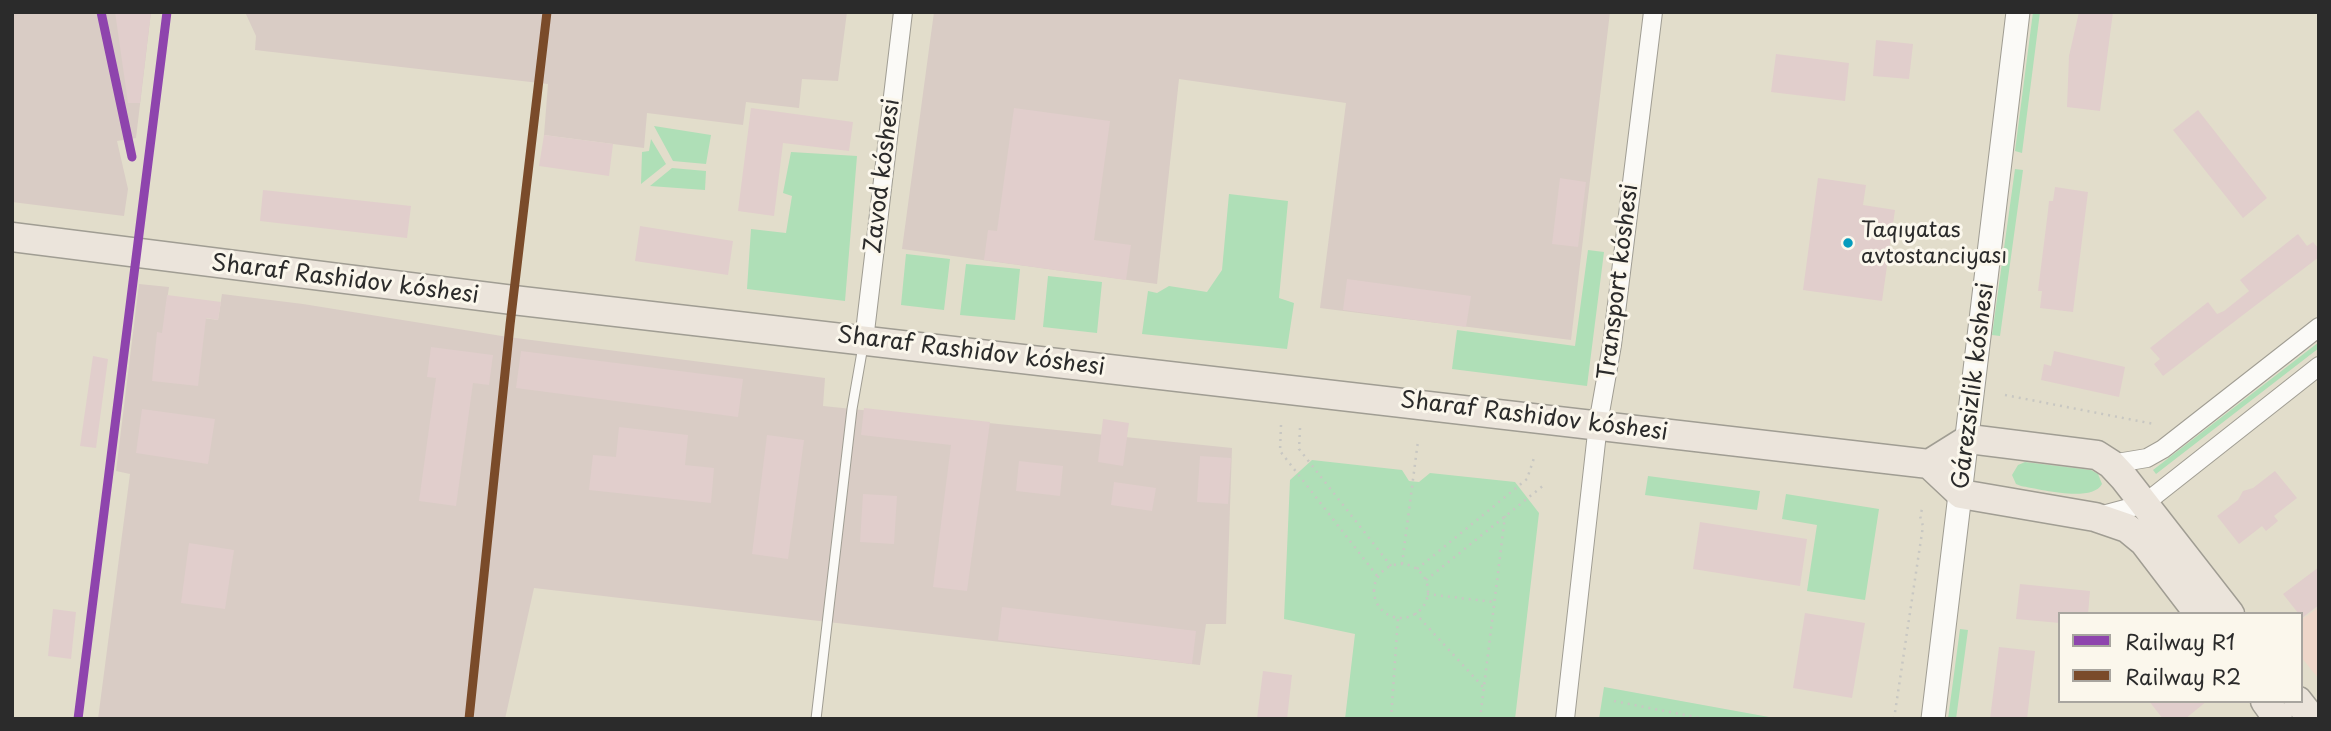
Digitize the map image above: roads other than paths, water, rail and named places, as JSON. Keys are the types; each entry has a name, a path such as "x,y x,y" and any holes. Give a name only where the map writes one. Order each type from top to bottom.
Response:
{"main road":[{"name":"Sharaf Rashidov kóshesi","path":"12,237 1929,464"},
{"path":"2198,612 2153,534 2144,504 2111,464 2097,455 2082,451 1969,439 1929,464 1961,494 2095,517 2153,534 2228,612"},
{"path":"2266,703 2278,719"},
{"path":"2300,703 2312,719"}],"street":[{"name":"Zavod kóshesi","path":"864,340 903,12"},
{"name":"Transport kóshesi","path":"1565,719 1598,424 1612,345 1653,12"},
{"name":"Gárezsizlik kóshesi","path":"1933,719 1969,439 2018,12"},
{"path":"2111,464 2147,458 2163,449 2319,327"},
{"path":"2095,517 2144,504 2319,366"}],"lane":[{"path":"816,719 852,408 864,340"}],"rail line":[{"name":"R1","path":"101,12 132,157"},
{"name":"R1","path":"78,719 167,12"},
{"name":"R2","path":"469,719 510,325 547,12"}],"place":[{"name":"Taqıyatas avtostanciyası","path":"1848,243"}]}
